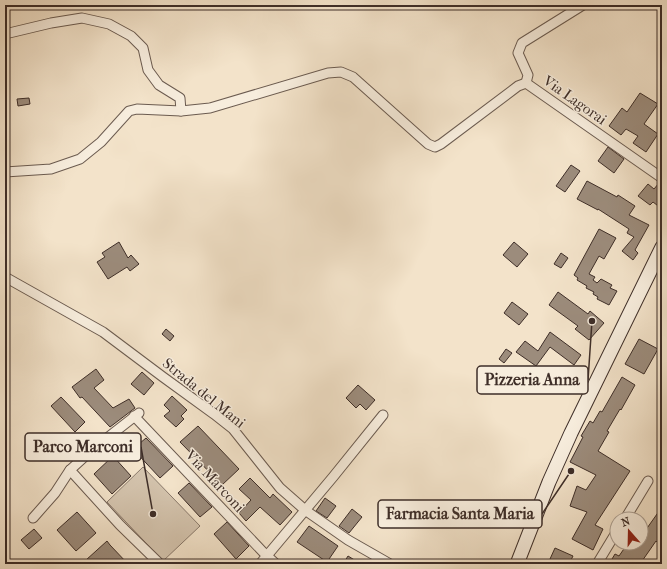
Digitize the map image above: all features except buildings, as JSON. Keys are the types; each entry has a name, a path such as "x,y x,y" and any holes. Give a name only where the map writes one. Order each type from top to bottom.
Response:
{"main road":[{"path":"517,564 549,482 571,433 662,247"}],"street":[{"name":"Via Lagorai","path":"583,5 522,42 518,53 528,75 526,83 662,178"},
{"path":"5,34 51,23 82,18 109,24 131,36 143,48 148,70 159,85 180,98 181,111"},
{"path":"5,172 51,169 80,159 101,142 129,112 137,109 181,111 210,108 328,73 341,72 353,77 428,144 435,147 518,86 526,83"},
{"name":"Strada del Mani","path":"5,277 103,332 214,414 232,429 280,488 305,510 348,540 390,564"},
{"name":"Via Marconi","path":"70,470 93,449 137,415 276,564"},
{"path":"260,564 382,415"},
{"path":"33,518 55,493 70,470 120,524 160,564"},
{"path":"630,511 648,481"},
{"path":"597,564 609,544"}],"shaded area":[{"path":"143,467 200,526 163,561 107,502"}],"place":[{"name":"Pizzeria Anna","path":"592,321"},
{"name":"Farmacia Santa Maria","path":"571,471"},
{"name":"Parco Marconi","path":"153,514"}]}
